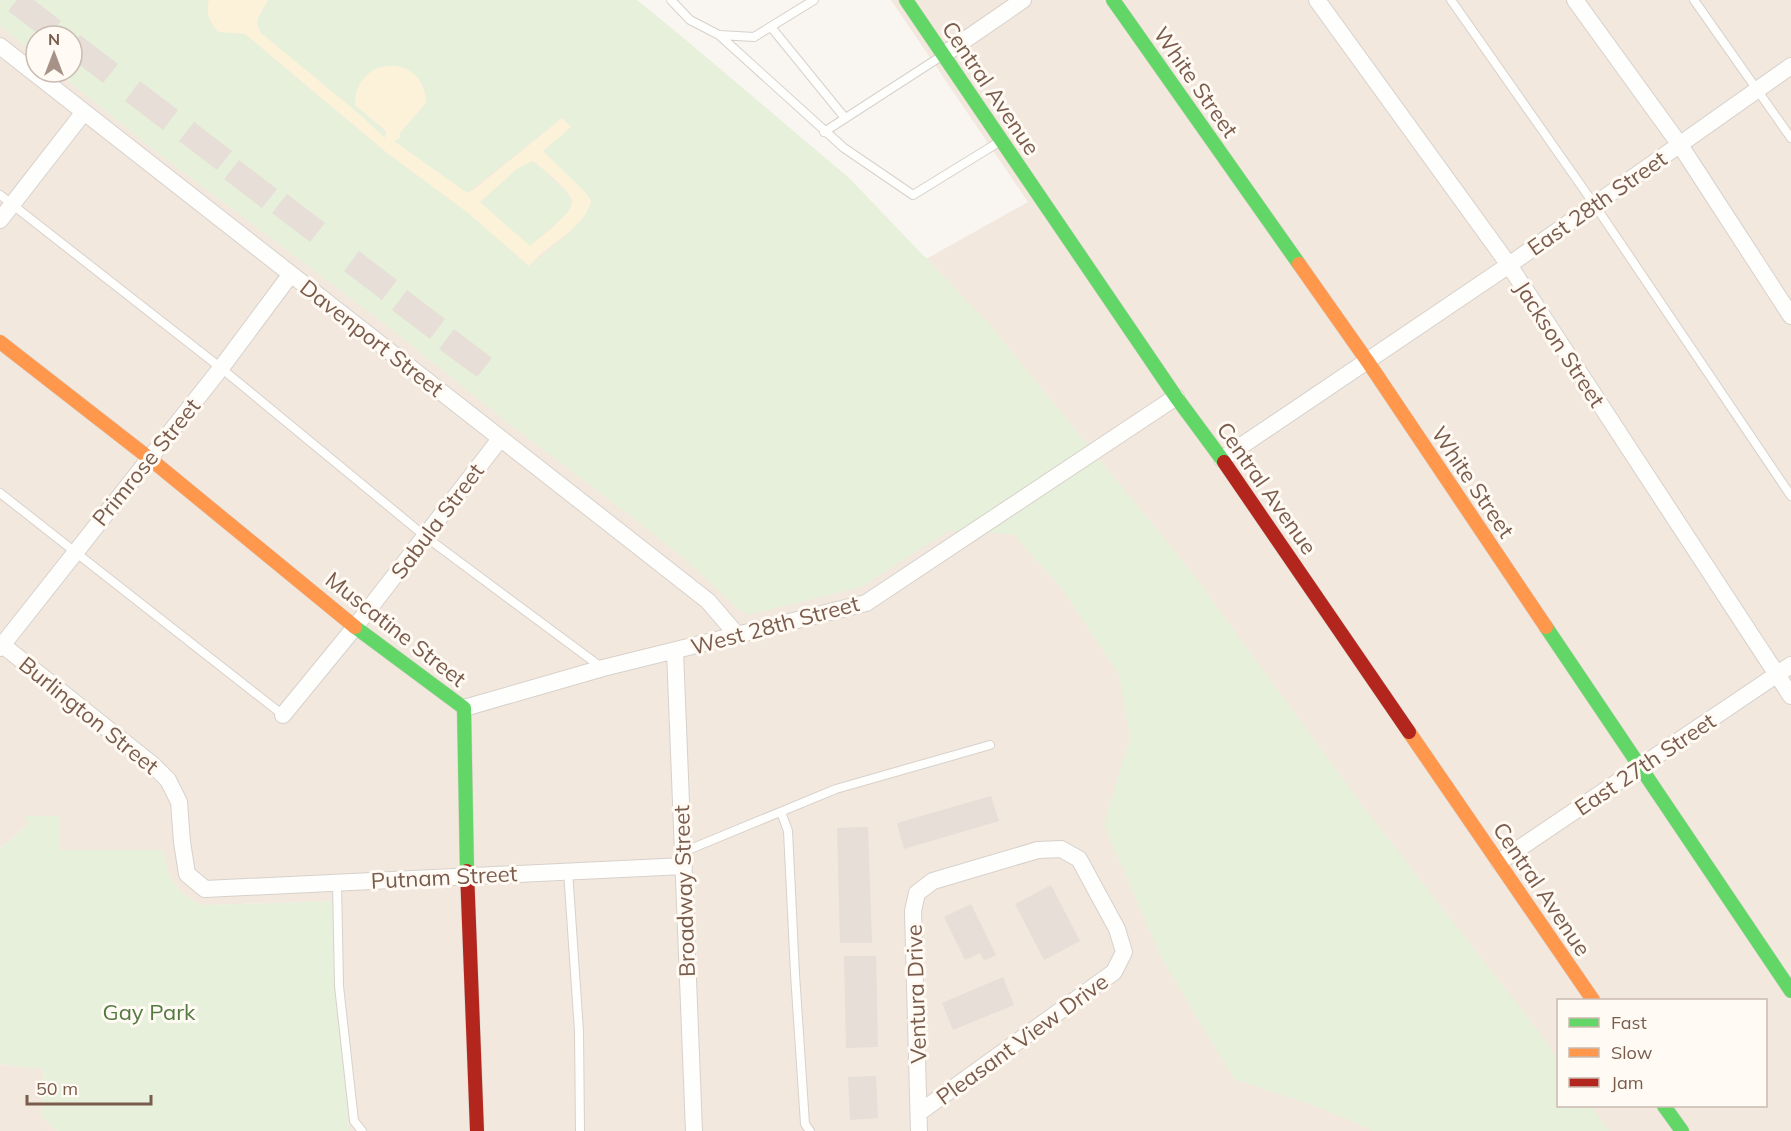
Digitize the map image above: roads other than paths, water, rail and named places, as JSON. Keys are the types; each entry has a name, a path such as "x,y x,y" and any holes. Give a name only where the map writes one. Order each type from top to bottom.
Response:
{"street":[{"name":"Central Avenue","path":"906,0 1176,397 1222,459 1592,999"},
{"path":"943,55 1023,0"},
{"name":"White Street","path":"1113,0 1368,362 1639,769 1791,991"},
{"name":"Jackson Street","path":"1317,0 1509,265 1791,696"},
{"path":"1575,0 1680,146 1791,316"},
{"name":"Davenport Street","path":"0,46 708,602 738,636"},
{"name":"East 28th Street","path":"1222,459 1509,265 1791,66"},
{"path":"0,220 6,200 84,112"},
{"name":"Primrose Street","path":"1,645 221,369 291,274"},
{"name":"Muscatine Street","path":"0,342 149,458 355,627 464,708 467,876 477,1131"},
{"name":"West 28th Street","path":"464,708 603,668 866,603 1176,397"},
{"name":"Sabula Street","path":"283,715 426,537 500,439"},
{"name":"Burlington Street","path":"1,645 153,765 168,780 179,802 187,874 205,889"},
{"name":"Broadway Street","path":"675,651 694,1131"},
{"name":"East 27th Street","path":"1499,862 1791,665"},
{"name":"Pleasant View Drive","path":"916,893 933,881 1038,850 1061,849 1079,860 1117,929 1124,952 1114,972 920,1112"},
{"name":"Putnam Street","path":"205,889 568,871 683,859"},
{"name":"Ventura Drive","path":"916,893 914,911 920,1131"},
{"path":"1665,1107 1682,1131"}],"lane":[{"path":"671,0 690,20 719,35 824,132 913,195 1001,140"},
{"path":"719,35 754,37 814,0"},
{"path":"1451,0 1594,204 1791,496"},
{"path":"1694,0 1791,138"},
{"path":"771,27 845,118"},
{"path":"824,132 943,55"},
{"path":"6,200 221,369 426,537 603,668"},
{"path":"0,493 283,715"},
{"path":"683,859 836,789 990,745"},
{"path":"782,812 788,831 805,1124 810,1131"},
{"path":"568,871 579,1031 579,1131"},
{"path":"337,882 339,986 354,1121 362,1131"}],"park label":[{"name":"Gay Park","path":"149,1012"}]}
